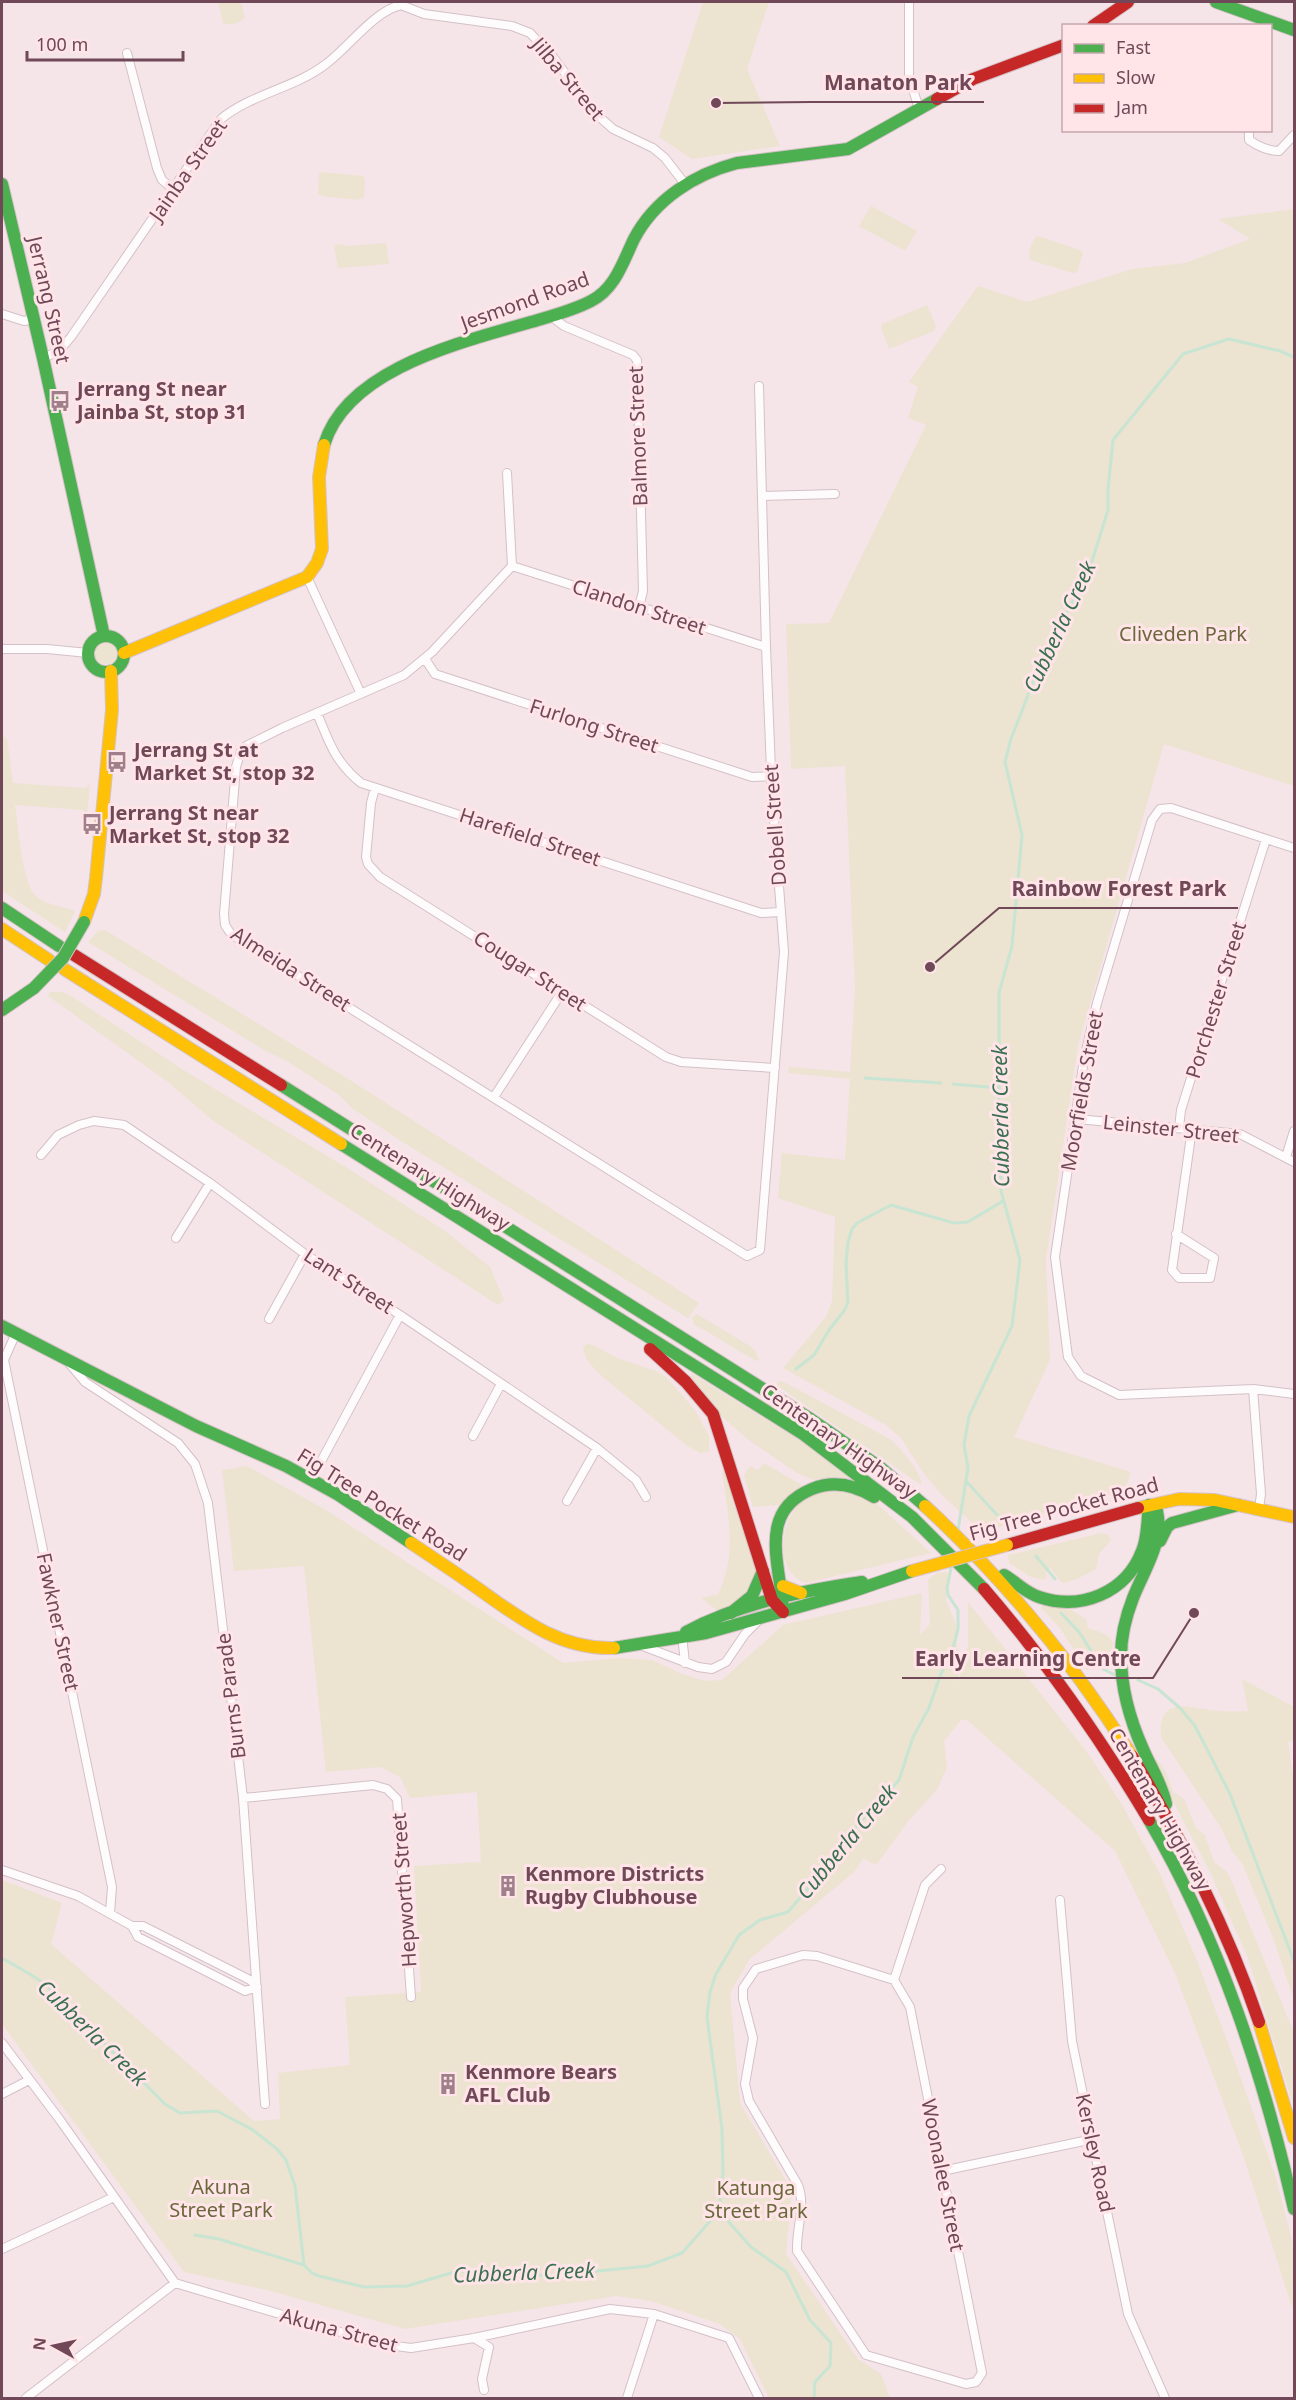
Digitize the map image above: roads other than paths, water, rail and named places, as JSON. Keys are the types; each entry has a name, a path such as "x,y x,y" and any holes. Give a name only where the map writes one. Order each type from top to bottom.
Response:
{"main road":[{"path":"1096,24 1128,2"},
{"path":"1216,2 1294,30"},
{"name":"Jesmond Road","path":"308,577 322,552 319,462 323,446 328,430 343,408 366,387 417,362 489,334 553,315 602,296 612,284 636,236 650,214 686,184 712,171 738,162 832,153 848,149 985,74 1062,46"},
{"name":"Jerrang Street","path":"2,184 104,636"},
{"path":"124,653 117,640 104,636 92,642 88,653 93,667 111,671 120,664 124,653 308,577"},
{"path":"2,1010 34,988 63,958 84,922 94,894 112,710 111,671"},
{"path":"2,908 59,946"},
{"path":"2,929 49,960"},
{"name":"Centenary Highway","path":"74,955 809,1418 904,1486 945,1524 990,1569 1031,1617 1091,1697 1168,1818 1210,1901 1233,1953 1269,2050 1294,2138"},
{"name":"Centenary Highway","path":"64,969 803,1434 889,1497 940,1544 999,1606 1060,1683 1122,1774 1177,1871 1245,2028 1270,2111 1294,2210"},
{"path":"577,1292 660,1357 686,1382 713,1414 763,1571 780,1594"},
{"name":"Fig Tree Pocket Road","path":"2,1326 196,1426 286,1466 554,1638 587,1647 601,1648 637,1644 682,1635 706,1633 845,1594 912,1571 1149,1505 1191,1498 1294,1517"},
{"path":"783,1612 774,1545 776,1527 784,1508 799,1493 821,1486 838,1484 856,1487 874,1497 889,1497"},
{"path":"990,1569 1007,1576 1029,1593 1046,1599 1074,1603 1098,1598 1121,1582 1139,1560 1144,1544 1149,1505 1155,1508 1160,1518 1151,1557"},
{"path":"1168,1818 1164,1793 1136,1730 1125,1692 1122,1643 1125,1622 1151,1557 1172,1523 1238,1505"},
{"path":"731,1613 748,1602 755,1593 763,1571"},
{"name":"Fig Tree Pocket Road","path":"682,1635 704,1622 780,1594 801,1593 881,1580"}],"street":[{"path":"909,2 909,76 919,109"},
{"name":"Jilba Street","path":"401,3 424,14 512,26 530,33 553,57 595,113 613,129 653,147 686,184"},
{"name":"Jainba Street","path":"43,358 59,351 70,337 173,189 213,127 225,116 324,66 385,11 401,3"},
{"path":"127,53 157,168 162,180 173,189"},
{"path":"1249,132 1249,140 1275,151 1279,151 1294,135"},
{"path":"2,314 24,321 34,319"},
{"name":"Balmore Street","path":"553,315 564,326 633,355 638,360 643,591 639,607"},
{"name":"Dobell Street","path":"747,1256 760,1250 784,952 766,647 759,386"},
{"path":"507,473 512,566"},
{"path":"762,495 835,494"},
{"name":"Clandon Street","path":"512,566 766,647"},
{"name":"Almeida Street","path":"512,566 425,659 404,675 282,728 246,746 241,751 236,767 225,925 231,933 747,1256"},
{"path":"308,577 361,694"},
{"path":"2,649 47,649 88,653"},
{"name":"Furlong Street","path":"425,659 435,674 752,777 772,777"},
{"name":"Harefield Street","path":"316,713 331,749 346,771 361,783 761,913 780,912"},
{"name":"Cougar Street","path":"375,788 371,803 366,857 377,874 666,1057 681,1062 775,1068"},
{"name":"Moorfields Street","path":"1252,1389 1119,1395 1081,1376 1068,1357 1055,1257 1084,1059 1097,1003 1152,820 1160,809 1171,808 1266,839"},
{"path":"1266,839 1294,848"},
{"name":"Porchester Street","path":"1179,1128 1181,1110 1266,839"},
{"path":"494,1097 562,992"},
{"name":"Leinster Street","path":"1077,1119 1240,1134 1294,1162"},
{"name":"Lant Street","path":"41,1155 58,1135 94,1120 124,1125 210,1183 305,1254 597,1448 636,1480 646,1497"},
{"path":"1176,1234 1214,1258 1210,1278 1179,1278 1172,1270 1176,1234 1192,1129"},
{"path":"1286,1157 1294,1131"},
{"path":"176,1238 210,1183"},
{"path":"269,1319 305,1254"},
{"path":"311,1480 400,1315"},
{"name":"Fawkner Street","path":"16,1333 4,1360 112,1887 110,1913"},
{"name":"Burns Parade","path":"62,1355 85,1382 178,1443 195,1464 208,1503 243,1798 265,2104"},
{"path":"473,1436 501,1384"},
{"path":"1258,1509 1261,1494 1252,1389 1294,1394"},
{"path":"567,1501 597,1448"},
{"path":"637,1644 706,1670 726,1662 745,1634 761,1617"},
{"path":"682,1635 685,1662"},
{"name":"Hepworth Street","path":"243,1798 374,1785 387,1790 397,1798 411,1997"},
{"path":"894,1980 925,1886 941,1869"},
{"path":"2,1870 78,1896 132,1926 143,1926 250,1980 257,1987"},
{"name":"Kersley Road","path":"1059,1900 1072,2041 1128,2314 1166,2398"},
{"name":"Woonalee Street","path":"803,1955 817,1956 894,1980 910,2007 942,2171 982,2373 976,2382 966,2384 866,2355 797,2251 796,2235 803,2196 749,2101 745,2084 753,2038 743,1999 743,1988 756,1968 803,1955"},
{"path":"2,2043 175,2283 26,2398"},
{"path":"2,2094 29,2080"},
{"path":"942,2171 1093,2139"},
{"path":"2,2249 114,2197"},
{"name":"Akuna Street","path":"175,2283 381,2344 411,2348 474,2338 610,2309 654,2314 729,2338 759,2398"},
{"path":"627,2398 654,2314"},
{"path":"474,2338 489,2347 482,2379 484,2390"}],"waterway":[{"name":"Cubberla Creek","path":"958,1530 968,1468 964,1445 969,1416 1012,1326 1020,1260 1001,1191 999,1114 999,993 1012,946 1022,835 1005,762 1011,739 1045,651 1088,574 1108,510 1113,440 1183,354 1229,339 1280,351 1294,357"},
{"path":"865,1078 941,1083"},
{"path":"953,1084 999,1088"},
{"path":"796,1369 814,1355 848,1302 846,1264 848,1242 852,1229 857,1223 891,1205 954,1223 968,1222 1003,1201"},
{"path":"966,1481 1009,1528"},
{"path":"1036,1556 1055,1579"},
{"name":"Cubberla Creek","path":"2,1958 50,1988 165,2104 180,2113 217,2111 253,2130 277,2149 286,2160 295,2186 304,2265 312,2273 364,2287 407,2286 458,2271 507,2271 547,2276 648,2266 682,2253 719,2211 723,2172 722,2129 707,2017 710,1992 716,1974 739,1935 760,1920 788,1912 827,1866 854,1829 899,1780 913,1737 929,1708 940,1676 952,1652 958,1629 958,1610 948,1595 947,1588 952,1563"},
{"path":"1061,1613 1079,1632 1103,1669 1117,1676"},
{"path":"1138,1680 1158,1689 1180,1708 1195,1726 1230,1794 1294,1961"},
{"path":"719,2211 751,2247 786,2272 810,2320 831,2343 830,2366 815,2382 814,2398"},
{"path":"195,2235 219,2239 304,2265"}],"place":[{"name":"Manaton Park","path":"716,103"},
{"name":"Jerrang St near Jainba St, stop 31","path":"60,401"},
{"name":"Jerrang St at Market St, stop 32","path":"117,762"},
{"name":"Jerrang St near Market St, stop 32","path":"92,824"},
{"name":"Rainbow Forest Park","path":"930,967"},
{"name":"Early Learning Centre","path":"1194,1613"},
{"name":"Kenmore Districts Rugby Clubhouse","path":"508,1886"},
{"name":"Kenmore Bears AFL Club","path":"448,2084"}],"park label":[{"name":"Cliveden Park","path":"1183,634"},
{"name":"Akuna Street Park","path":"221,2198"},
{"name":"Katunga Street Park","path":"756,2200"}]}
